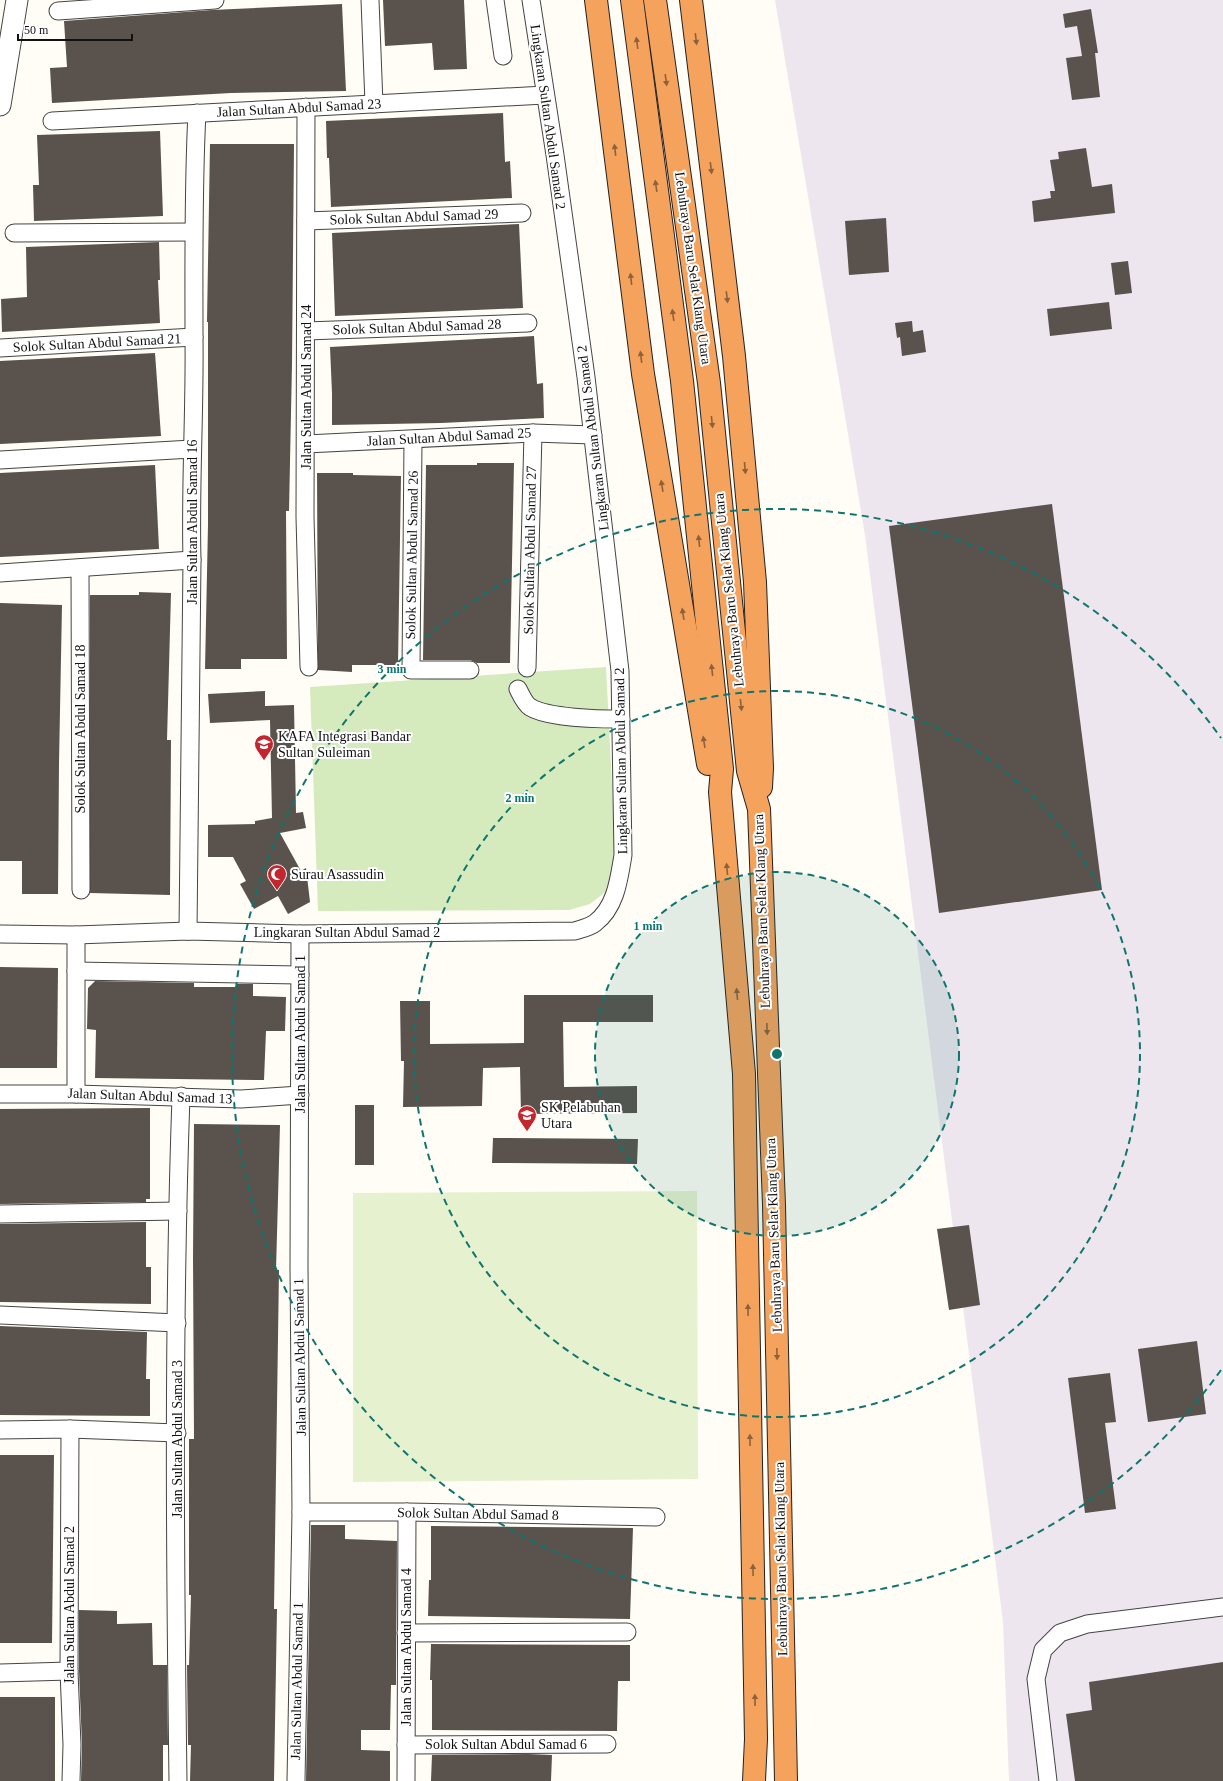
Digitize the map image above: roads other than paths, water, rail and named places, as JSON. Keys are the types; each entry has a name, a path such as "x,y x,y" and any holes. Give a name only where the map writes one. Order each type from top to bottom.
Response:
{"highway":[{"path":"596,0 643,374 709,770 720,792"},
{"name":"Lebuhraya Baru Selat Klang Utara","path":"632,0 682,381 722,769 720,792 744,1074 756,1739 754,1781"},
{"name":"Lebuhraya Baru Selat Klang Utara","path":"655,0 708,383 748,771 759,809 774,1205 786,1781"},
{"path":"691,0 734,356 756,582 762,768 759,809"},
{"path":"744,1781 756,1739"}],"street":[{"path":"0,105 17,0"},
{"path":"58,11 215,0"},
{"path":"370,0 374,104"},
{"path":"495,0 503,56"},
{"name":"Lingkaran Sultan Abdul Samad 2","path":"0,934 76,935 188,931 300,934 575,931 595,923 610,907 619,883 623,855 620,671 593,435 555,155 531,0"},
{"name":"Jalan Sultan Abdul Samad 23","path":"52,121 545,95"},
{"name":"Jalan Sultan Abdul Samad 24","path":"306,107 306,444 309,667"},
{"name":"Jalan Sultan Abdul Samad 16","path":"188,931 194,337 193,232 197,113"},
{"name":"Solok Sultan Abdul Samad 29","path":"306,221 522,213"},
{"path":"14,233 193,232"},
{"name":"Solok Sultan Abdul Samad 28","path":"306,331 528,323"},
{"name":"Solok Sultan Abdul Samad 21","path":"0,348 194,337"},
{"name":"Jalan Sultan Abdul Samad 25","path":"306,444 414,440 533,433 593,435"},
{"name":"Solok Sultan Abdul Samad 27","path":"527,668 533,433"},
{"name":"Solok Sultan Abdul Samad 26","path":"414,440 411,670 470,670"},
{"path":"0,460 192,449"},
{"path":"0,573 192,560"},
{"name":"Solok Sultan Abdul Samad 18","path":"80,568 81,890"},
{"path":"518,689 529,707 539,711 590,719 621,719"},
{"name":"Jalan Sultan Abdul Samad 1","path":"296,1781 301,1512 299,1267 300,934"},
{"path":"76,935 76,1094"},
{"path":"76,971 300,975"},
{"name":"Jalan Sultan Abdul Samad 13","path":"0,1094 182,1096 240,1099 300,1094"},
{"name":"Jalan Sultan Abdul Samad 3","path":"178,1781 176,1432 178,1211 182,1096"},
{"path":"0,1214 178,1211"},
{"path":"0,1315 177,1323"},
{"path":"0,1430 70,1429 176,1432"},
{"name":"Jalan Sultan Abdul Samad 2","path":"70,1429 69,1671 72,1745 71,1781"},
{"name":"Solok Sultan Abdul Samad 8","path":"301,1512 656,1516"},
{"name":"Jalan Sultan Abdul Samad 4","path":"406,1512 406,1781"},
{"path":"1048,1781 1036,1680 1043,1650 1060,1633 1087,1624 1223,1607"},
{"path":"406,1634 627,1632"},
{"path":"0,1673 69,1671"},
{"name":"Solok Sultan Abdul Samad 6","path":"406,1745 607,1744"}],"place":[{"name":"KAFA Integrasi Bandar Sultan Suleiman","path":"264,761"},
{"name":"Surau Asassudin","path":"277,891"},
{"name":"SK Pelabuhan Utara","path":"527,1132"}]}
